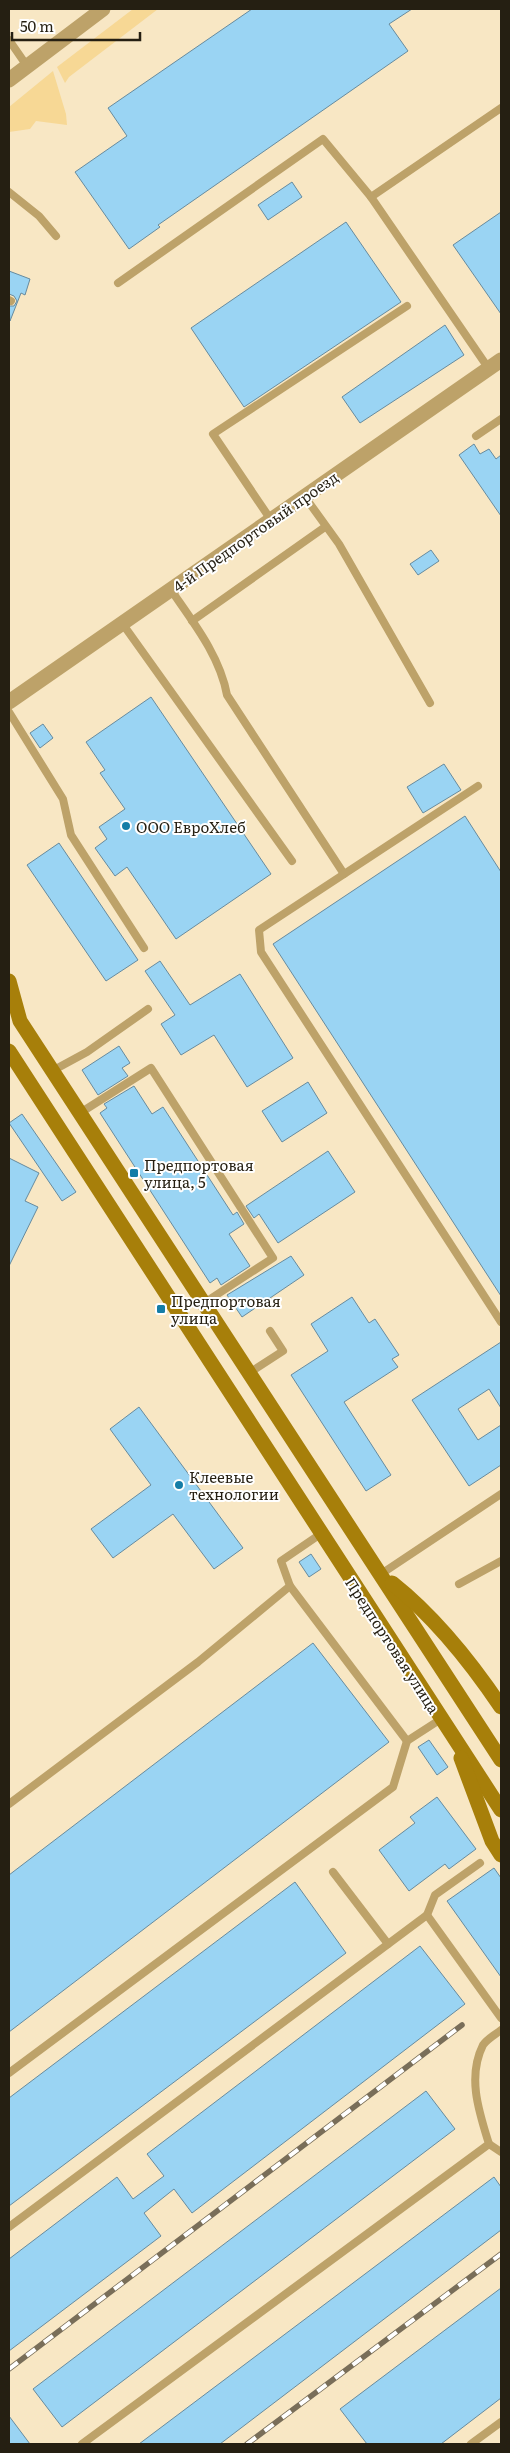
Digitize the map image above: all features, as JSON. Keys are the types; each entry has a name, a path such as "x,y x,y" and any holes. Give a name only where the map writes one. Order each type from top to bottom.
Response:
{"main road":[{"name":"Предпортовая улица","path":"9,981 20,1021 501,1760"},
{"name":"Предпортовая улица","path":"11,1059 322,1532 501,1810"},
{"path":"381,1574 424,1610 483,1681 501,1707"},
{"path":"454,1738 492,1841 501,1855"}],"street":[{"path":"9,80 103,9"},
{"name":"4-й Предпортовый проезд","path":"9,702 495,364"}],"lane":[{"path":"9,40 27,66"},
{"path":"371,197 501,108"},
{"path":"118,283 322,139 371,197 495,364"},
{"path":"9,192 40,216 56,236"},
{"path":"271,520 214,434 407,306"},
{"path":"476,436 501,419"},
{"path":"304,497 339,544 430,703"},
{"path":"192,620 325,527"},
{"path":"170,590 192,620 224,675 227,695 344,874"},
{"path":"122,623 292,861"},
{"path":"9,712 63,799 71,834 144,948"},
{"path":"478,786 259,930 261,952 501,1322"},
{"path":"52,1071 87,1052 148,1009"},
{"path":"80,1113 151,1068 273,1258 204,1303"},
{"path":"249,1373 283,1351 270,1331"},
{"path":"381,1574 501,1494"},
{"path":"322,1532 282,1561 290,1586 407,1741"},
{"path":"459,1584 501,1560"},
{"path":"9,1804 198,1662 290,1586"},
{"path":"9,2073 393,1787 407,1741 441,1719"},
{"path":"9,2227 427,1915 435,1894 480,1863"},
{"path":"333,1872 388,1944"},
{"path":"427,1915 501,2018"},
{"path":"501,2030 484,2043 476,2069 476,2103 489,2144 501,2152"},
{"path":"82,2444 489,2144"},
{"path":"471,2444 501,2422"}],"shaded area":[{"path":"133,9 158,9 69,77 65,83 57,67"},
{"path":"53,71 66,114 67,125 36,121 30,129 9,132 9,107"}],"building":[{"path":"252,9 412,9 389,24 408,51 158,225 160,227 129,249 75,172 127,136 108,108"},
{"path":"292,182 302,197 268,220 258,205"},
{"path":"501,212 501,314 453,245"},
{"path":"346,222 401,302 244,407 191,328"},
{"path":"9,271 30,279 25,295 21,293 10,321 9,306 14,306 17,301 14,296 9,294"},
{"path":"445,325 464,355 360,423 342,397"},
{"path":"474,444 480,454 489,449 496,459 501,455 501,516 459,455"},
{"path":"431,550 439,561 418,575 410,564"},
{"path":"151,697 271,874 176,939 127,867 115,876 95,848 107,839 99,827 125,809 100,773 105,770 86,742"},
{"path":"43,724 53,738 40,748 30,733"},
{"path":"444,764 461,790 423,813 407,787"},
{"path":"465,816 501,872 501,1296 273,944"},
{"path":"59,843 138,960 106,981 27,865"},
{"path":"160,961 190,1005 240,974 293,1058 247,1087 214,1035 181,1055 161,1024 175,1015 145,971"},
{"path":"119,1046 130,1063 122,1068 128,1076 98,1095 82,1070"},
{"path":"308,1082 327,1113 282,1142 262,1111"},
{"path":"134,1086 152,1114 163,1107 233,1215 237,1212 244,1224 229,1234 250,1266 221,1285 217,1278 210,1283 100,1113 107,1108 104,1104"},
{"path":"22,1114 76,1192 62,1201 9,1123"},
{"path":"328,1151 355,1192 278,1243 259,1214 254,1218 246,1206"},
{"path":"9,1158 39,1173 25,1201 38,1207 9,1266"},
{"path":"291,1256 304,1275 242,1317 227,1295"},
{"path":"352,1297 369,1323 375,1319 399,1355 392,1359 398,1367 344,1402 391,1475 366,1491 291,1375 328,1351 311,1324"},
{"path":"501,1342 501,1408 489,1389 458,1409 478,1440 501,1425 501,1465 469,1486 412,1400"},
{"path":"139,1407 243,1548 214,1569 173,1514 113,1558 91,1529 151,1485 110,1429"},
{"path":"311,1554 321,1569 309,1577 299,1562"},
{"path":"313,1643 389,1742 9,2032 9,1875"},
{"path":"429,1740 448,1767 437,1775 418,1747"},
{"path":"437,1797 476,1849 449,1869 445,1864 409,1891 379,1850 415,1823 410,1817"},
{"path":"494,1868 501,1878 501,1977 447,1901"},
{"path":"295,1882 346,1953 9,2206 9,2098"},
{"path":"420,1946 465,2004 192,2213 174,2189 144,2213 161,2236 9,2351 9,2259 117,2177 133,2199 164,2176 147,2154"},
{"path":"426,2091 455,2129 62,2427 33,2389"},
{"path":"494,2177 501,2187 501,2230 220,2444 139,2444"},
{"path":"501,2288 501,2398 441,2444 367,2444 340,2409"},
{"path":"9,2416 30,2444 9,2444"}],"railway":[{"path":"9,2369 462,2025"},
{"path":"247,2444 501,2254"}],"place":[{"name":"ООО ЕвроХлеб","path":"126,826"},
{"name":"Предпортовая улица, 5","path":"134,1173"},
{"name":"Предпортовая улица","path":"161,1309"},
{"name":"Клеевые технологии","path":"179,1485"}]}
